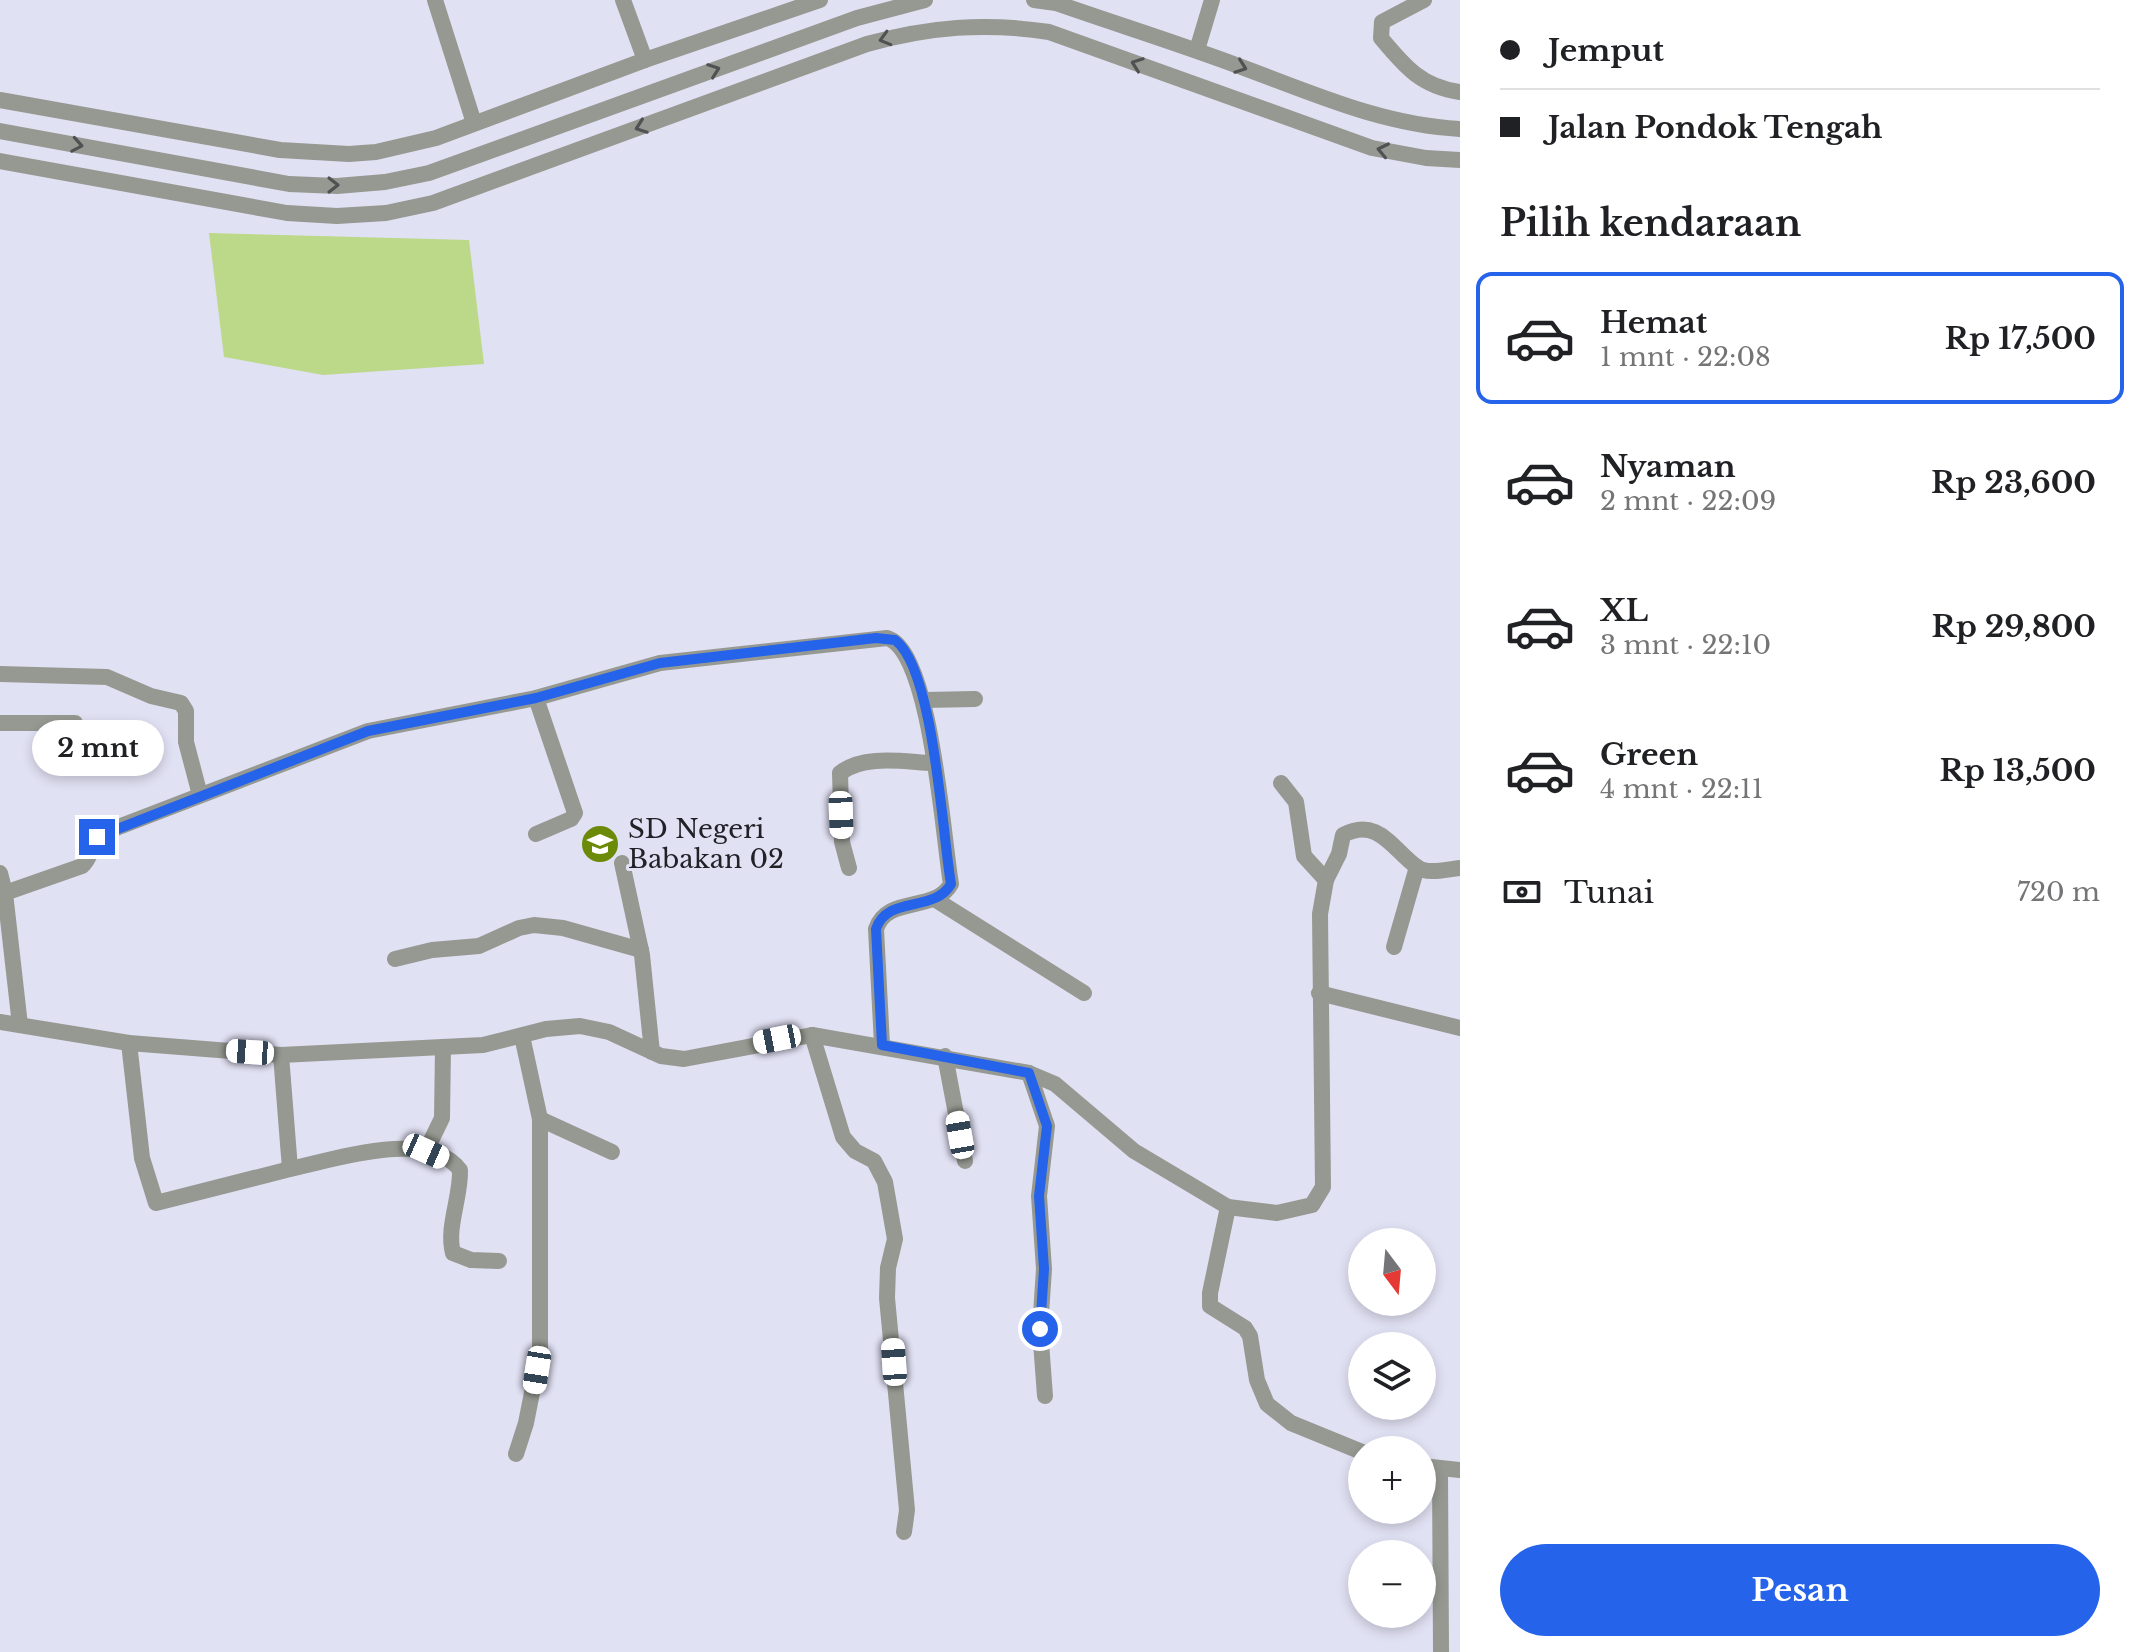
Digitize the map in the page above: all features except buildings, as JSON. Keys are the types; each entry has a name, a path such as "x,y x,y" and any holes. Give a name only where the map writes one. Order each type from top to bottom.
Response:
{"street":[{"path":"435,0 474,123"},
{"path":"623,0 645,60"},
{"path":"0,131 289,184 337,186 385,182 429,173 857,18 925,0"},
{"path":"1034,0 1056,3 1197,50 1369,114 1426,127 1460,129"},
{"path":"1197,50 1212,0"},
{"path":"1424,0 1382,22 1381,38 1414,76 1438,89 1460,92"},
{"path":"0,100 280,150 349,154 406,147 815,1"},
{"path":"0,161 287,213 337,216 386,213 433,203 867,44 913,31 957,25 1003,25 1049,32 1372,148 1460,160"},
{"path":"5,893 82,866 89,858 93,843 103,833 368,731 536,698 660,663 887,638 903,645 925,700 951,884 946,894 936,900 890,911 879,919 876,929 882,1045"},
{"path":"0,674 107,677 151,696 177,700 186,711 186,742 200,795"},
{"path":"536,698 575,813 571,819 536,834"},
{"path":"925,700 975,699"},
{"path":"0,723 75,723"},
{"path":"849,868 842,842 840,773 874,761 933,763"},
{"path":"1281,783 1296,802 1304,856 1326,880"},
{"path":"0,1022 129,1043 281,1055 483,1045 563,1026 595,1027 672,1058 697,1058 812,1035 882,1045 1029,1073 1055,1084 1134,1151 1228,1207 1292,1212 1312,1205 1319,1197 1324,1175 1320,914 1326,880 1339,854 1343,835 1352,830 1379,832 1417,867 1428,871 1460,868"},
{"path":"622,863 641,950 652,1052"},
{"path":"1394,947 1417,867"},
{"path":"0,873 20,1025"},
{"path":"936,900 1084,993"},
{"path":"395,959 432,950 479,946 519,928 534,925 563,928 641,950"},
{"path":"1319,993 1460,1028"},
{"path":"812,1035 843,1137 855,1151 874,1161 885,1182 895,1239 888,1268 887,1298 907,1510 904,1532"},
{"path":"516,1454 526,1423 540,1352 540,1119 522,1036"},
{"path":"129,1043 142,1158 156,1203 290,1169 395,1148 426,1151 460,1170 460,1193 450,1243 453,1253 471,1260 499,1261"},
{"path":"426,1151 442,1118 443,1047"},
{"path":"281,1055 290,1169"},
{"path":"945,1056 965,1161"},
{"path":"1029,1073 1047,1126 1039,1196 1044,1269 1040,1329 1045,1396"},
{"path":"540,1119 612,1152"},
{"path":"1228,1207 1210,1306 1245,1328 1250,1336 1260,1393 1277,1414 1348,1447"},
{"path":"1436,1469 1460,1470"},
{"path":"1440,1470 1441,1652"}],"green space":[{"path":"209,233 469,240 484,364 323,375 224,357"}],"place":[{"name":"SD Negeri Babakan 02","path":"600,844"}],"route":[{"path":"97,837 323,746 368,731 536,698 660,663 876,638 895,640 903,645 908,654 925,700 951,884 946,894 936,900 890,911 879,919 876,929 882,1045 1029,1073 1047,1126 1039,1196 1044,1269 1040,1329"}]}
